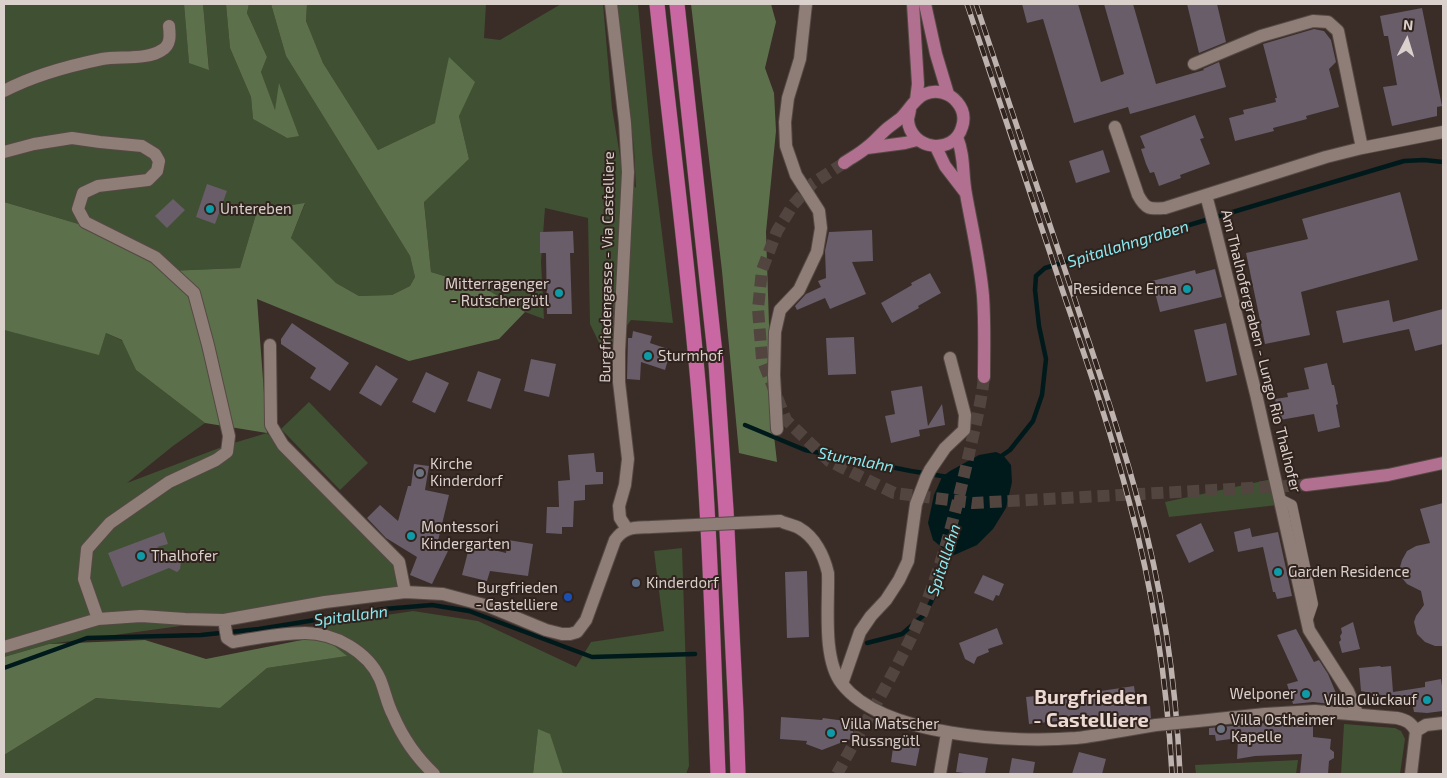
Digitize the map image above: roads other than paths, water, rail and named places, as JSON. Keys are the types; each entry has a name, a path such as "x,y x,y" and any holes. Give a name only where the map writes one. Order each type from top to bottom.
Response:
{"highway":[{"path":"657,4 682,218 699,396 718,774"},
{"path":"677,4 716,363 726,510 738,774"}],"main road":[{"path":"844,163 867,148 913,105 925,94 936,92 948,94 956,100 964,118 962,128 957,137 947,144 936,147 926,145 917,140 911,131 908,120 913,105 918,84 913,4"},
{"path":"925,4 936,54 948,94"},
{"path":"957,137 962,149 965,192 979,263 983,297 984,376"},
{"path":"867,148 917,140"},
{"path":"936,147 945,166 965,192"},
{"path":"1306,485 1388,475 1443,463"}],"street":[{"name":"Burgfriedengasse - Via Castelliere","path":"611,4 625,123 628,172 619,352 619,382 628,459 625,484 619,506 620,518 627,529"},
{"path":"777,429 774,375 775,332 780,310 799,290 817,252 821,228 819,211 796,174 786,146 785,122 788,98 800,59 806,4"},
{"path":"1194,64 1262,36 1313,21 1328,22 1338,31 1362,148"},
{"path":"4,91 18,84 70,67 104,59 139,56 164,50 170,37 170,26"},
{"name":"Am Thalhofergraben - Lungo Rio Thalhofer","path":"1115,127 1138,195 1143,204 1151,209 1166,208 1362,148 1443,132"},
{"path":"4,152 34,144 72,138 142,146 155,154 160,161 157,171 148,180 98,186 83,193 78,209 85,222 154,257 194,293 230,436 227,452 216,460 169,482 110,523 87,549 84,579 98,619"},
{"name":"Am Thalhofergraben - Lungo Rio Thalhofer","path":"1206,196 1280,499 1307,623"},
{"path":"270,345 271,425 283,446 400,562 405,592"},
{"path":"842,684 860,632 871,616 886,600 908,561 916,504 928,474 945,448 964,430 965,415 950,358"},
{"path":"1280,499 1292,505 1294,514 1313,604 1307,623 1309,630 1348,691 1357,713"},
{"path":"4,647 98,619 142,616 224,623 325,602 405,592 443,594 488,606 546,630 570,634 577,632 586,620 614,540 627,529 780,521 800,529 813,540 825,561 828,573 828,644 832,665 842,684 861,702 894,718 947,733 986,738 1033,740 1077,738 1156,725 1265,714 1315,711 1357,713 1397,718 1412,724 1416,731 1411,774"},
{"path":"224,623 227,638 233,642 307,633 332,638 354,649 368,660 376,672 393,715 407,741 434,774"},
{"path":"1416,731 1426,725 1443,723"},
{"path":"940,774 947,733"}],"water":[{"path":"996,452 1003,455 1011,465 1012,482 1006,508 993,529 977,545 952,556 933,540 928,523 934,495 942,477 950,471 979,455"}],"waterway":[{"name":"Spitallahngraben","path":"1000,457 1010,450 1033,421 1042,395 1046,359 1039,326 1035,290 1036,276 1045,268 1404,161 1424,160 1443,162"},
{"name":"Sturmlahn","path":"745,425 805,450 948,477"},
{"name":"Spitallahn","path":"867,643 902,634 925,614 940,584 950,547"},
{"name":"Spitallahn","path":"4,668 87,638 201,635 259,629 384,609 432,605 469,611 592,657 695,654"}],"tunnel":[{"path":"844,163 813,183 793,205 777,231 762,270 758,309 762,359 786,420 829,461 894,493 973,503 1306,485"},
{"path":"837,774 910,640 928,598 956,508 977,420 984,377"}],"railway":[{"path":"967,4 1097,393 1129,501 1138,535 1158,636 1167,705 1172,774"},
{"path":"976,4 1107,397 1137,497 1161,600 1175,704 1180,774"}],"place":[{"name":"Untereben","path":"210,209"},
{"name":"Residence Erna","path":"1187,289"},
{"name":"Mitterragenger - Rutschergütl","path":"559,293"},
{"name":"Sturmhof","path":"648,356"},
{"name":"Kirche Kinderdorf","path":"420,473"},
{"name":"Montessori Kindergarten","path":"411,536"},
{"name":"Thalhofer","path":"141,556"},
{"name":"Garden Residence","path":"1278,572"},
{"name":"Kinderdorf","path":"636,583"},
{"name":"Burgfrieden - Castelliere","path":"568,597"},
{"name":"Welponer","path":"1306,694"},
{"name":"Villa Glückauf","path":"1427,700"},
{"name":"Villa Ostheimer Kapelle","path":"1221,729"},
{"name":"Villa Matscher - Russngütl","path":"831,733"}],"district":[{"name":"Burgfrieden - Castelliere","path":"1091,708"}]}
